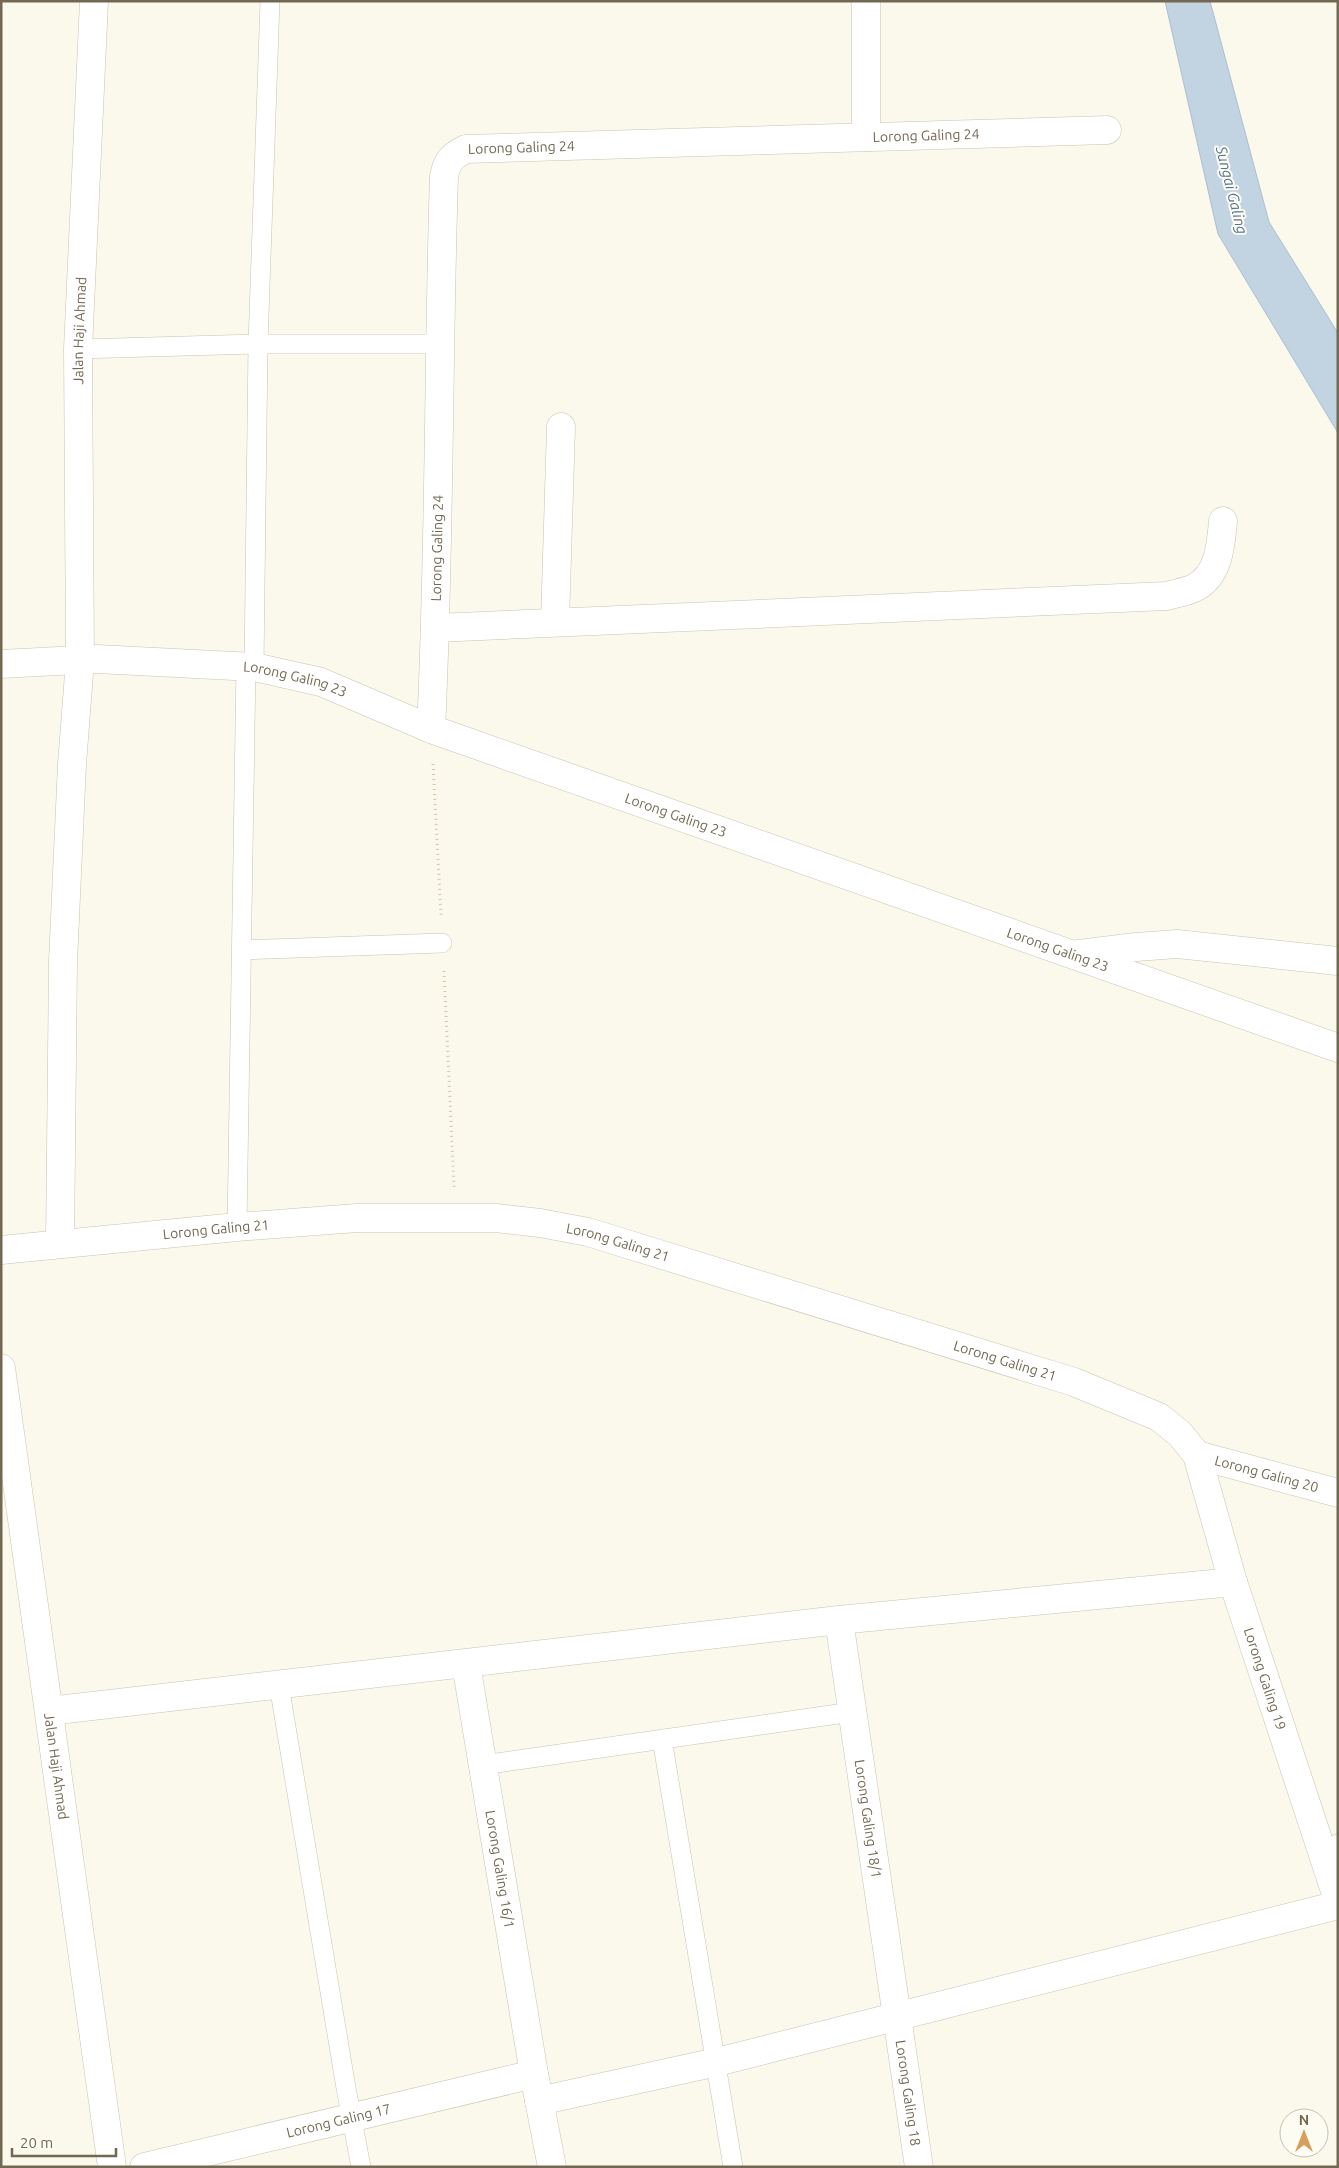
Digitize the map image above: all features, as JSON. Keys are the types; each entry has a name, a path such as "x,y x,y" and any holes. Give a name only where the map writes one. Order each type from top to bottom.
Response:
{"street":[{"name":"Jalan Haji Ahmad","path":"60,1244 63,962 72,764 80,661 78,349 94,1"},
{"path":"866,1 866,137"},
{"name":"Lorong Galing 24","path":"431,729 436,628 439,344 444,176 446,164 456,154 466,149 1107,130"},
{"path":"555,622 561,427"},
{"path":"436,628 1167,596 1195,587 1211,573 1220,552 1223,521"},
{"name":"Lorong Galing 23","path":"1,664 106,660 250,666 322,682 431,729 1338,1048"},
{"path":"1072,955 1177,944 1338,961"},
{"name":"Lorong Galing 21","path":"1,1250 236,1227 357,1218 496,1218 540,1223 588,1232 1074,1382 1159,1417 1180,1434 1196,1454"},
{"name":"Jalan Haji Ahmad","path":"1,1368 112,2167"},
{"name":"Lorong Galing 20","path":"1196,1454 1338,1493"},
{"name":"Lorong Galing 19","path":"1196,1454 1234,1582 1329,1846 1338,1900"},
{"path":"49,1711 839,1620 1234,1582"},
{"name":"Lorong Galing 18/1","path":"839,1620 898,2018"},
{"name":"Lorong Galing 16/1","path":"466,1664 534,2074 552,2167"},
{"path":"539,2101 716,2062 898,2018 1338,1905"},
{"name":"Lorong Galing 18","path":"898,2018 919,2167"},
{"name":"Lorong Galing 17","path":"144,2167 534,2074"}],"lane":[{"path":"236,1227 241,950 258,344 270,1"},
{"path":"78,349 258,344 439,344"},
{"path":"241,950 442,943"},
{"path":"279,1685 361,2167"},
{"path":"483,1764 852,1712"},
{"path":"662,1739 733,2167"}],"path":[{"path":"431,729 456,1218"}],"water":[{"name":"Sungai Galing","path":"1165,1 1210,1 1269,222 1338,333 1338,433 1218,234"}]}
